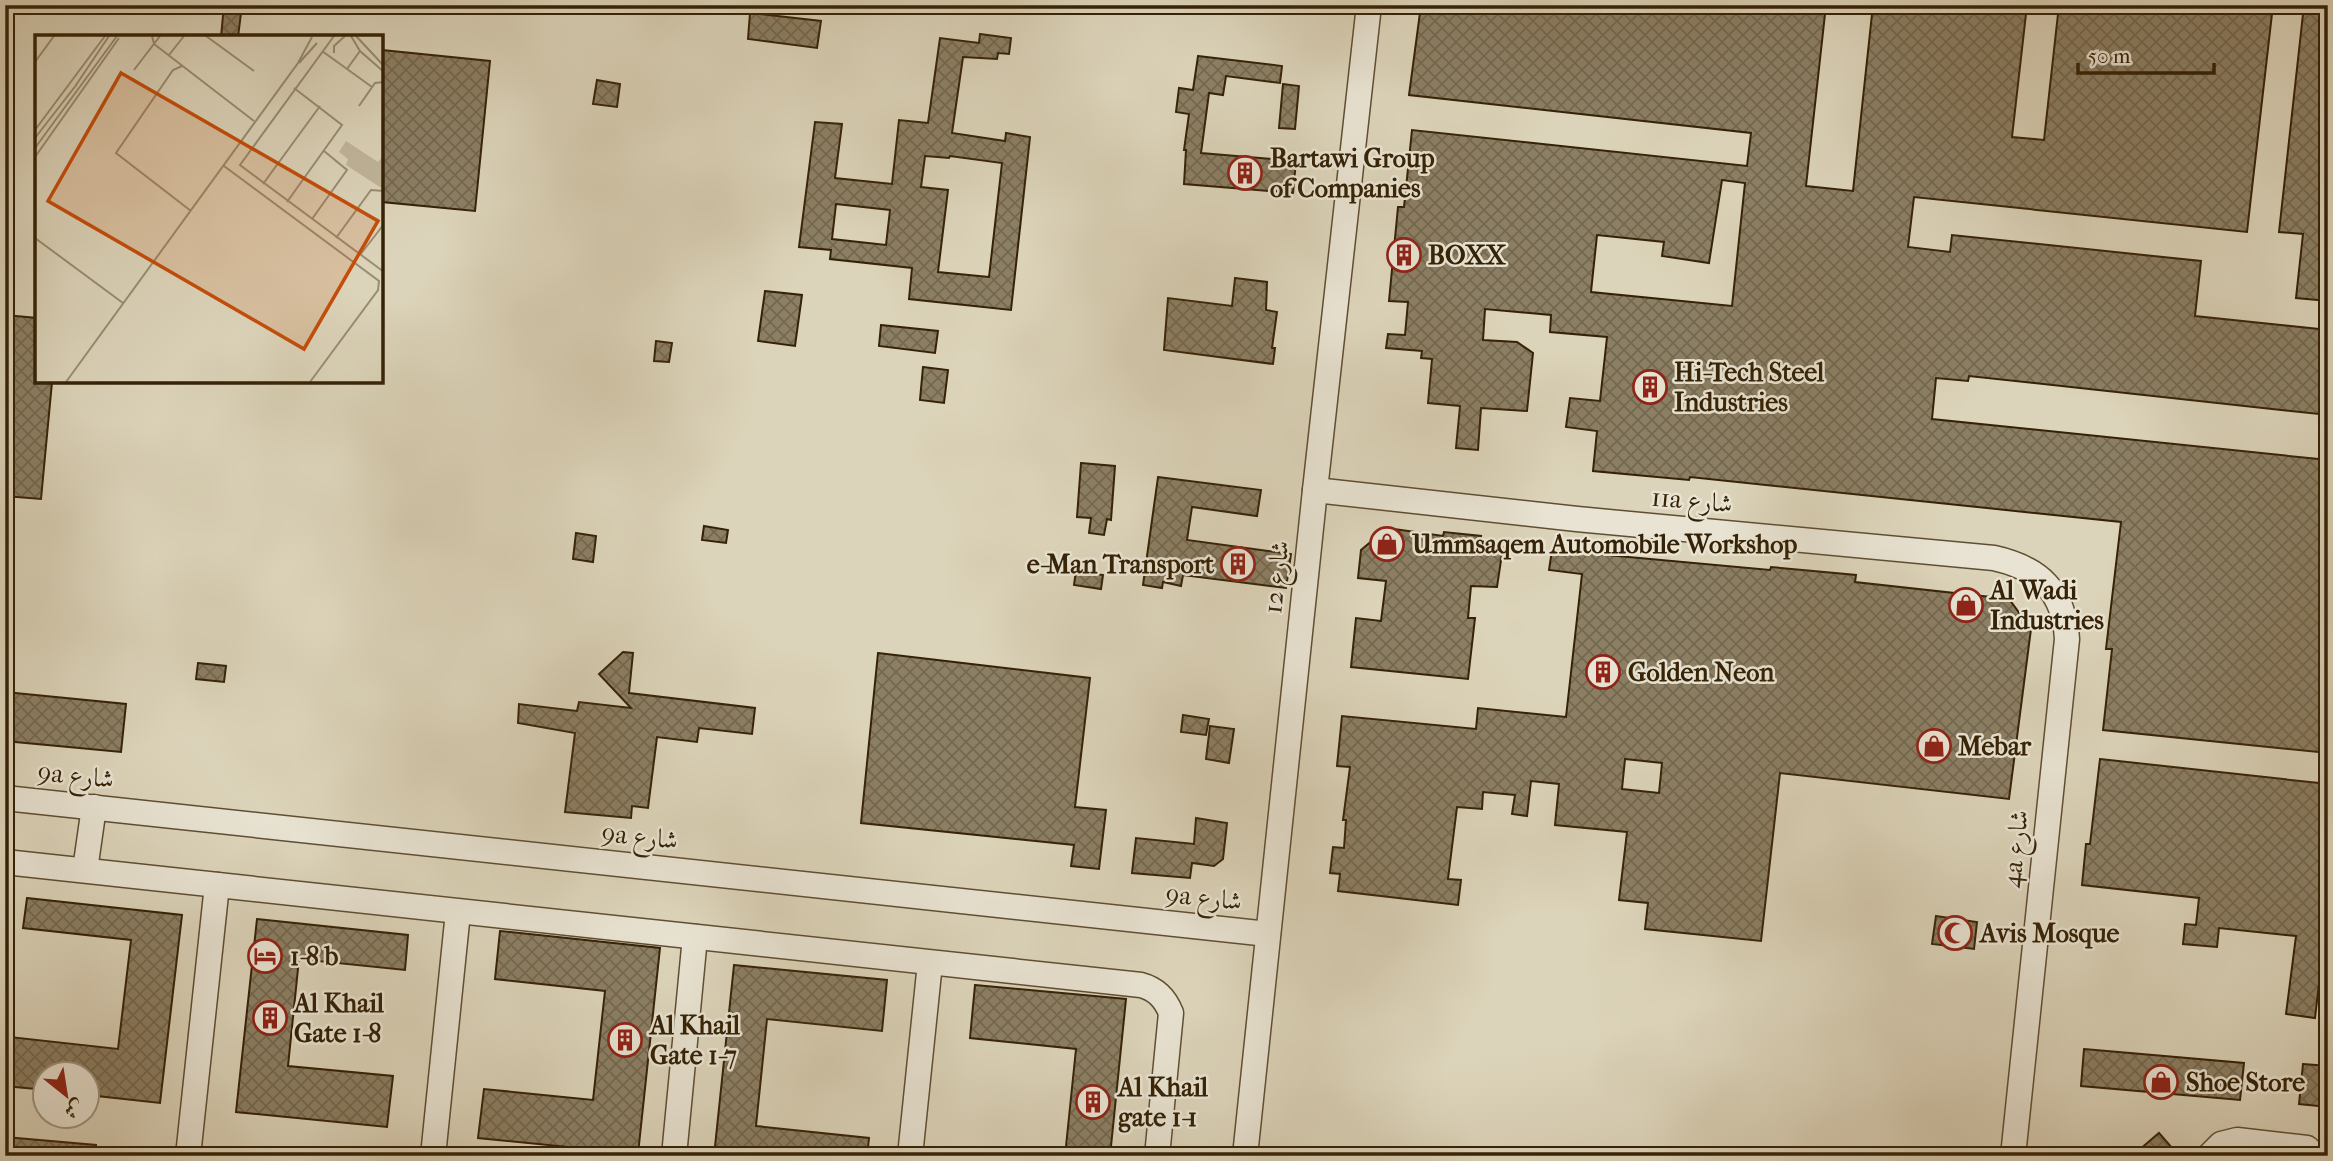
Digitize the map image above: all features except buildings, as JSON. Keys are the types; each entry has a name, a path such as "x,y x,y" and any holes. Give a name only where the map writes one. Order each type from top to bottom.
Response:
{"street":[{"name":"شارع 12","path":"1245,1156 1315,490 1370,5"},
{"name":"11a شارع","path":"1315,490 1577,519 1994,558 2021,566 2044,581 2054,592"},
{"name":"4a شارع","path":"2013,1156 2067,639 2063,614 2054,592"},
{"name":"9a شارع","path":"5,797 1268,934"},
{"path":"85,870 94,807"},
{"path":"5,862 1141,985 1157,992 1168,1005 1171,1021 1157,1156"},
{"path":"188,1156 217,885"},
{"path":"433,1156 458,912"},
{"path":"674,1156 695,937"},
{"path":"911,1156 930,963"},
{"path":"2209,1156 2221,1144 2237,1140 2307,1148 2316,1156"}],"place":[{"name":"Bartawi Group of Companies","path":"1245,173"},
{"name":"BOXX","path":"1404,255"},
{"name":"Hi-Tech Steel Industries","path":"1650,387"},
{"name":"Ummsaqem Automobile Workshop","path":"1387,544"},
{"name":"e-Man Transport","path":"1238,564"},
{"name":"Al Wadi Industries","path":"1966,605"},
{"name":"Golden Neon","path":"1603,672"},
{"name":"Mebar","path":"1934,746"},
{"name":"Avis Mosque","path":"1955,933"},
{"name":"1-8 b","path":"265,956"},
{"name":"Al Khail Gate 1-8","path":"270,1018"},
{"name":"Al Khail Gate 1-7","path":"625,1040"},
{"name":"Shoe Store","path":"2161,1082"},
{"name":"Al Khail gate 1-1","path":"1093,1102"}]}
